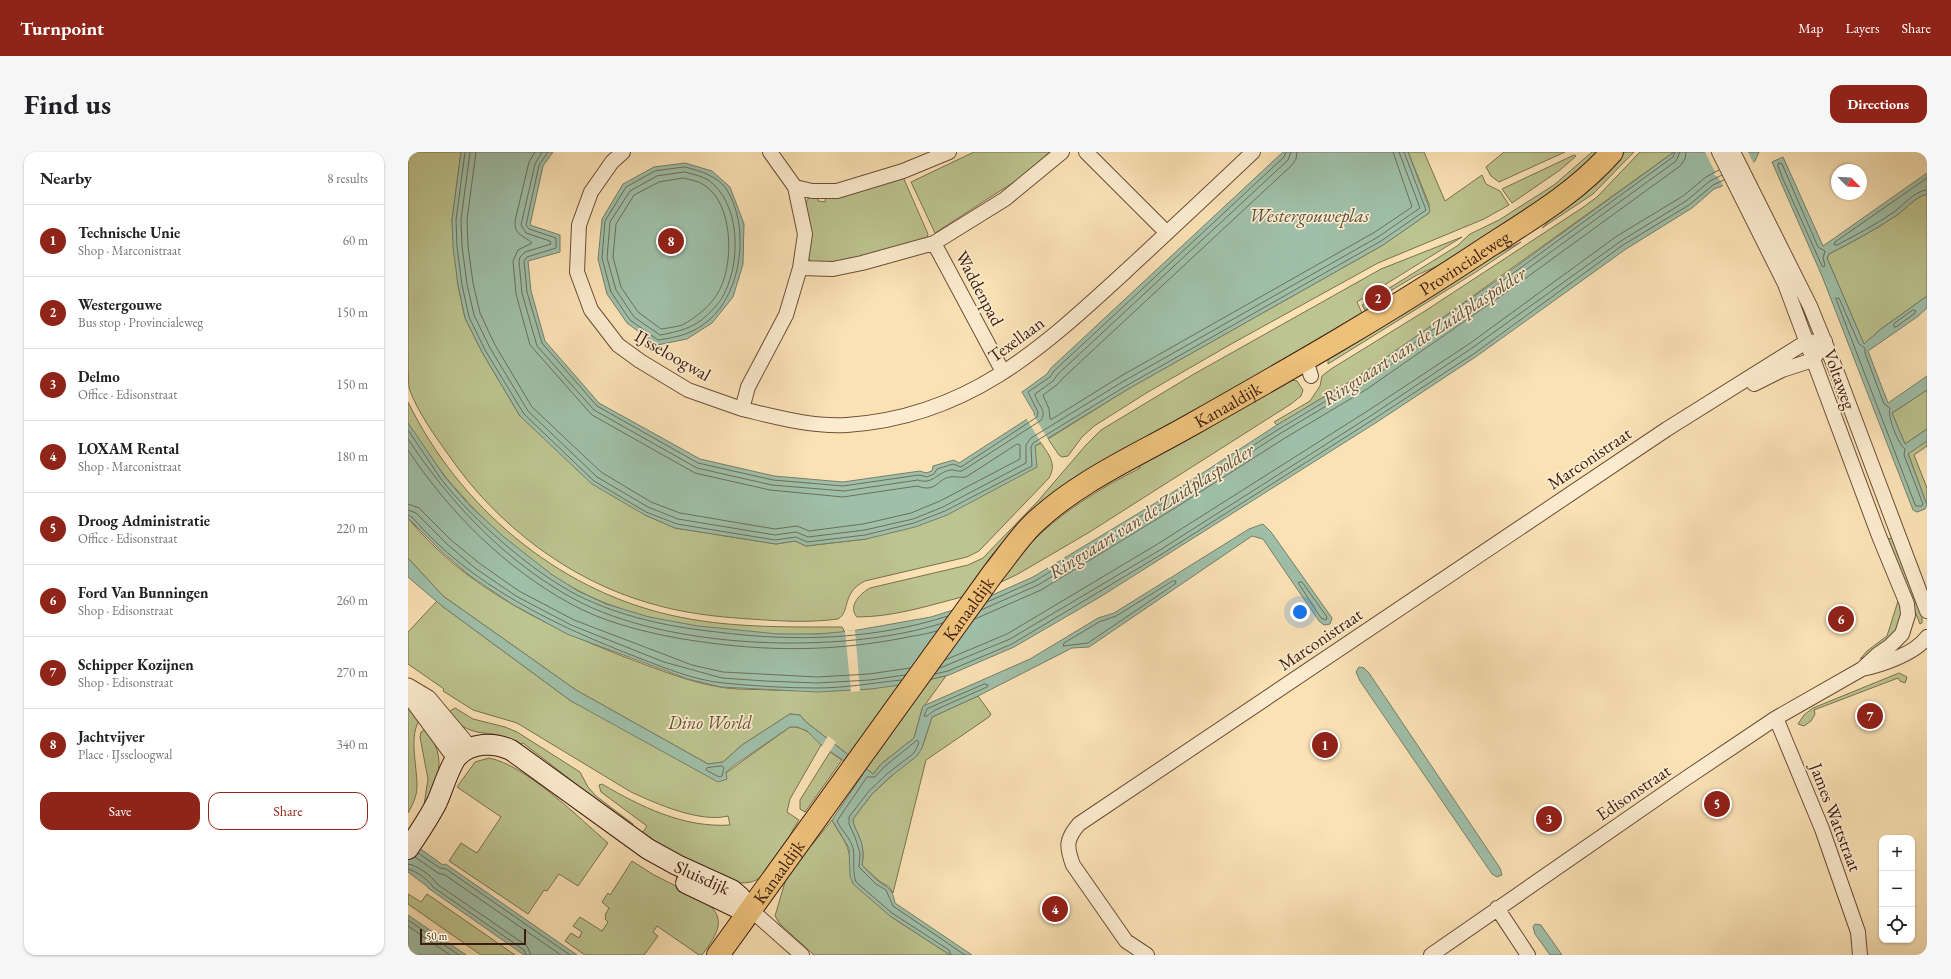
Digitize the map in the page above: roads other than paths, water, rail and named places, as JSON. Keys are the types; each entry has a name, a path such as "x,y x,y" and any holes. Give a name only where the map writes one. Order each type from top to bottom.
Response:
{"main road":[{"name":"Provincialeweg","path":"1309,368 1393,308 1541,212 1586,179 1612,152"},
{"name":"Kanaaldijk","path":"718,955 1023,535 1033,524 1070,495 1112,469 1309,368"},
{"name":"Sluisdijk","path":"463,753 488,744 503,746 527,761 559,786 586,803 648,848 683,868 732,890 750,910"},
{"path":"410,845 435,805 463,753"}],"street":[{"name":"IJsseloogwal","path":"623,152 612,162 591,192 578,225 577,272 591,310 618,344 640,361 688,390 742,409"},
{"path":"742,409 748,387 786,315 800,268 805,234 795,187 770,152"},
{"path":"795,187 812,191 837,191 904,171 949,152"},
{"path":"800,268 833,269 862,263 934,243 1005,199 1062,152"},
{"path":"1086,152 1167,233"},
{"name":"Texellaan","path":"742,409 790,421 846,425 904,416 942,405 985,384 1025,358 1069,324 1253,152"},
{"name":"Voltaweg","path":"1718,152 1742,183 1796,274 1825,341 1927,611"},
{"name":"Voltaweg","path":"1733,152 1742,183 1785,284 1906,604 1908,614 1905,626"},
{"name":"Waddenpad","path":"934,243 1004,372"},
{"path":"1813,360 1825,341"},
{"name":"Marconistraat","path":"1147,955 1126,941 1074,865 1068,850 1070,835 1080,824 1667,429 1806,342 1825,341"},
{"name":"Marconistraat","path":"1718,398 1734,394 1782,370 1813,360"},
{"name":"Edisonstraat","path":"1431,955 1497,908 1776,718 1862,669 1902,634 1905,626"},
{"name":"Edisonstraat","path":"1862,669 1883,664 1925,640"},
{"path":"408,687 428,699 463,753"},
{"path":"408,692 463,753"},
{"name":"James Wattstraat","path":"1776,718 1822,829 1858,932 1860,955"},
{"path":"1497,908 1528,955"},
{"path":"750,910 802,955"}],"water":[{"name":"Westergouweplas","path":"461,152 553,152 543,166 530,225 560,235 560,252 528,261 531,291 545,341 599,403 700,459 774,476 843,482 920,471 926,473 932,471 933,466 954,460 959,463 1035,414 1022,392 1047,374 1051,368 1283,152 1408,152 1430,210 1429,213 1383,245 1128,389 1035,446 1037,467 947,515 915,527 866,539 806,546 795,541 776,544 675,528 645,515 592,484 520,416 482,352 465,318 458,285 453,247 452,220"},
{"name":"Ringvaart van de Zuidplaspolder","path":"1674,152 1759,152 1755,161 1722,186 1714,189 1692,208 1626,249 1477,356 1377,422 1100,597 1014,647 949,675 914,683 871,689 817,692 721,687 688,679 567,634 512,604 469,575 441,551 408,518 408,423 445,477 469,505 504,537 551,574 578,591 606,604 649,617 698,626 778,634 818,634 852,631 931,617 972,604 1033,577 1167,496 1277,425 1359,376 1499,279"},
{"path":"1783,157 1823,246 1927,173 1927,194 1915,200 1897,215 1880,226 1829,254 1827,258 1864,344 1881,329 1927,296 1927,308 1917,317 1868,351 1888,403 1927,376 1927,390 1892,413 1905,444 1927,429 1927,441 1908,454 1927,505 1925,509 1917,512 1913,510 1822,276 1772,162"},
{"path":"685,163 712,171 730,187 744,224 743,264 733,297 712,323 687,339 657,345 627,323 607,294 598,259 602,219 623,184 654,167"},
{"path":"1263,524 1271,532 1332,618 1330,624 1324,625 1319,621 1263,539 1252,536 1089,647 1072,648 978,696 932,717 922,748 917,756 890,777 872,794 853,819 862,845 862,865 876,879 890,889 895,903 972,955 950,955 890,916 853,884 850,876 849,848 832,820 863,774 821,745 807,731 797,727 790,727 733,766 726,772 727,779 718,782 571,701 442,606 408,577 408,558 443,596 576,690 708,764 723,762 742,745 790,714 800,715 806,722 873,774 881,764 914,738 923,706 1030,659 1098,618 1114,613 1249,529"},
{"path":"1359,667 1364,668 1369,673 1500,868 1502,875 1497,877 1492,874 1360,681 1356,672"},
{"path":"408,840 443,865 447,865 577,955 524,955 428,888 408,872"},
{"path":"408,915 466,955 413,955 408,952"},
{"path":"1535,924 1541,925 1562,955 1550,955 1535,934 1533,927"}],"place":[{"name":"Jachtvijver","path":"671,241"},
{"name":"Westergouwe","path":"1378,298"},
{"name":"Ford Van Bunningen","path":"1841,619"},
{"name":"Schipper Kozijnen","path":"1870,716"},
{"name":"Technische Unie","path":"1325,745"},
{"name":"Droog Administratie","path":"1717,804"},
{"name":"Delmo","path":"1549,819"},
{"name":"LOXAM Rental","path":"1055,909"}],"park label":[{"name":"Dino World","path":"710,722"}]}
